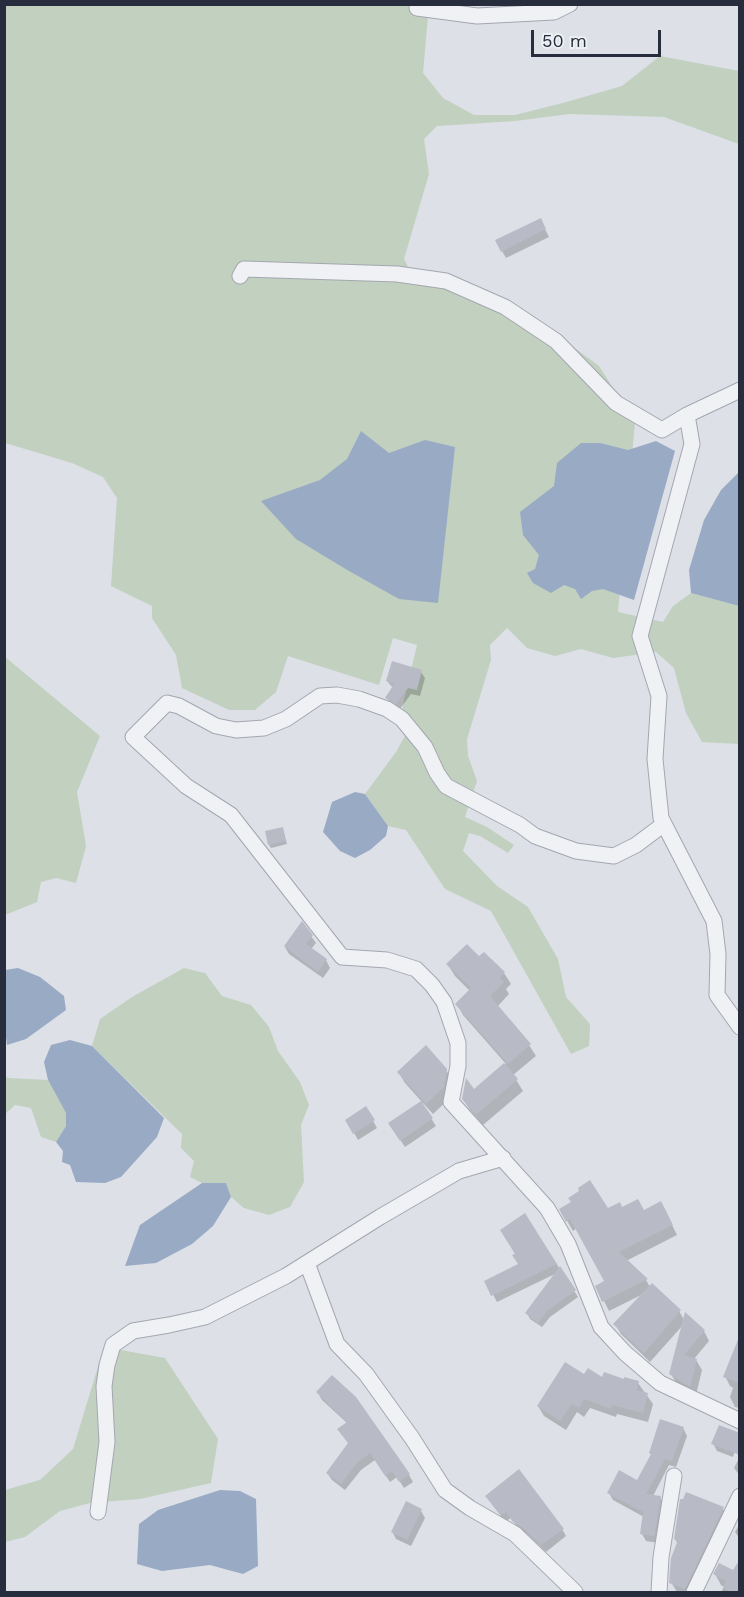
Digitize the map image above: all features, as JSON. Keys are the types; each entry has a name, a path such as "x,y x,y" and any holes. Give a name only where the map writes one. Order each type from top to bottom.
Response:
{"street":[{"path":"417,8 477,16 554,12 570,4"},
{"path":"240,276 244,269 397,274 446,281 505,307 556,341 616,403 662,430 687,415 740,390"},
{"path":"687,415 692,444 640,636 659,696 655,759 661,818 714,921 718,954 717,995 740,1027"},
{"path":"664,824 636,845 614,856 576,851 535,836 520,825 446,786 425,747 402,719 387,709 359,699 337,695 320,696 286,719 264,728 236,730 216,726 179,706 167,703 133,737 186,786 231,815 342,957 387,960 416,969 432,985 444,1002 458,1043 458,1066 451,1102 547,1208 562,1235 601,1327 625,1353 660,1383 740,1421"},
{"path":"98,1512 106,1442 104,1386 113,1345 133,1331 205,1317 286,1276 459,1171 503,1158"},
{"path":"307,1263 337,1344 366,1374 412,1438 445,1490 470,1508 515,1534 575,1593"},
{"path":"659,1593 661,1557 674,1476"},
{"path":"694,1593 740,1496"}],"green space":[{"path":"4,5 429,5 423,73 443,98 474,115 515,115 622,86 660,56 739,71 739,144 664,117 569,114 515,121 437,126 424,139 429,174 404,259 410,271 447,275 521,308 599,366 635,422 618,612 663,622 673,606 691,593 739,606 739,744 702,742 686,713 674,668 656,652 613,658 581,649 555,656 527,648 507,628 490,645 491,660 467,739 468,756 477,781 465,817 487,827 514,845 508,853 480,836 469,833 463,851 497,886 528,907 558,959 566,997 590,1024 589,1046 571,1054 491,911 445,889 406,830 388,826 365,794 396,752 412,723 402,709 417,645 393,638 379,685 288,656 276,692 255,710 229,710 182,688 176,655 152,618 152,606 111,586 117,498 103,477 72,463 5,443"},
{"path":"4,656 100,736 77,792 86,846 76,883 56,878 41,882 37,902 5,915"},
{"path":"184,968 205,973 222,996 251,1005 269,1027 278,1051 300,1082 309,1105 301,1125 304,1182 290,1207 269,1215 244,1208 231,1197 226,1183 202,1183 190,1177 194,1161 181,1148 182,1134 92,1046 100,1019 132,997"},
{"path":"4,1076 48,1080 66,1113 66,1126 56,1142 41,1137 31,1108 15,1105 5,1114"},
{"path":"104,1347 165,1358 218,1439 211,1483 140,1499 90,1503 60,1511 25,1537 5,1542 5,1490 40,1480 73,1449"}],"water":[{"path":"361,431 389,453 425,440 455,447 438,603 399,599 349,571 296,539 261,501 320,480 347,459"},
{"path":"656,441 675,451 634,600 603,589 592,591 581,599 575,589 564,585 551,593 533,583 527,573 535,569 539,555 523,535 520,512 554,486 557,463 581,443 600,443 628,450"},
{"path":"738,473 740,475 739,606 691,593 689,570 704,520 721,490"},
{"path":"355,792 365,794 388,826 386,836 370,850 355,858 340,851 323,832 332,802"},
{"path":"18,968 40,977 64,996 66,1010 26,1039 7,1045 4,1021 5,970"},
{"path":"70,1040 92,1046 164,1118 157,1137 121,1177 105,1183 76,1182 70,1165 62,1162 63,1151 56,1142 66,1126 66,1113 48,1080 44,1062 51,1045"},
{"path":"202,1183 226,1183 231,1197 213,1226 192,1244 156,1263 125,1266 140,1225"},
{"path":"220,1490 240,1491 256,1499 258,1566 243,1574 210,1565 162,1571 137,1564 139,1524 158,1510"}],"building":[{"path":"541,218 546,229 501,252 495,240"},
{"path":"392,661 422,670 417,690 408,688 396,704 385,698 394,684 386,681"},
{"path":"283,827 286,841 268,845 265,831"},
{"path":"302,921 313,935 306,944 327,959 318,972 284,946"},
{"path":"467,944 479,956 484,952 505,972 500,978 504,982 490,996 531,1044 508,1064 455,1004 471,988 446,964"},
{"path":"426,1045 447,1069 444,1087 426,1104 397,1072"},
{"path":"504,1063 518,1079 476,1115 462,1099 466,1078 474,1089"},
{"path":"421,1101 433,1118 400,1141 388,1123"},
{"path":"366,1106 375,1120 353,1134 345,1120"},
{"path":"590,1180 608,1208 620,1202 622,1207 638,1199 644,1210 661,1201 673,1225 619,1252 648,1279 602,1302 595,1286 604,1281 570,1219 566,1222 559,1209 571,1202 568,1198"},
{"path":"525,1213 557,1264 491,1296 484,1281 518,1264 512,1255 515,1254 500,1230"},
{"path":"560,1266 576,1290 547,1311 538,1323 525,1313"},
{"path":"652,1283 681,1310 644,1353 613,1324"},
{"path":"685,1312 705,1330 684,1355 697,1359 690,1387 669,1374"},
{"path":"740,1337 740,1383 723,1377"},
{"path":"565,1362 584,1374 588,1368 602,1377 604,1372 639,1381 637,1390 648,1393 643,1413 612,1405 611,1409 584,1399 579,1408 572,1404 560,1421 537,1406"},
{"path":"332,1375 356,1397 410,1474 399,1482 392,1471 385,1476 370,1453 357,1463 341,1484 326,1473 348,1443 337,1429 347,1422 316,1392"},
{"path":"660,1419 684,1427 672,1461 665,1459 646,1494 661,1496 654,1536 640,1534 643,1512 607,1493 619,1470 637,1480 651,1454 649,1453"},
{"path":"719,1425 740,1433 740,1455 711,1444"},
{"path":"519,1469 564,1529 541,1545 522,1527 513,1522 506,1512 501,1515 485,1496"},
{"path":"686,1492 724,1507 685,1589 669,1583 671,1558 678,1540 674,1539 680,1499 683,1499"},
{"path":"406,1501 422,1509 407,1540 391,1532"},
{"path":"740,1559 740,1593 732,1593 723,1587 726,1581 713,1574 719,1563 733,1570"}]}
